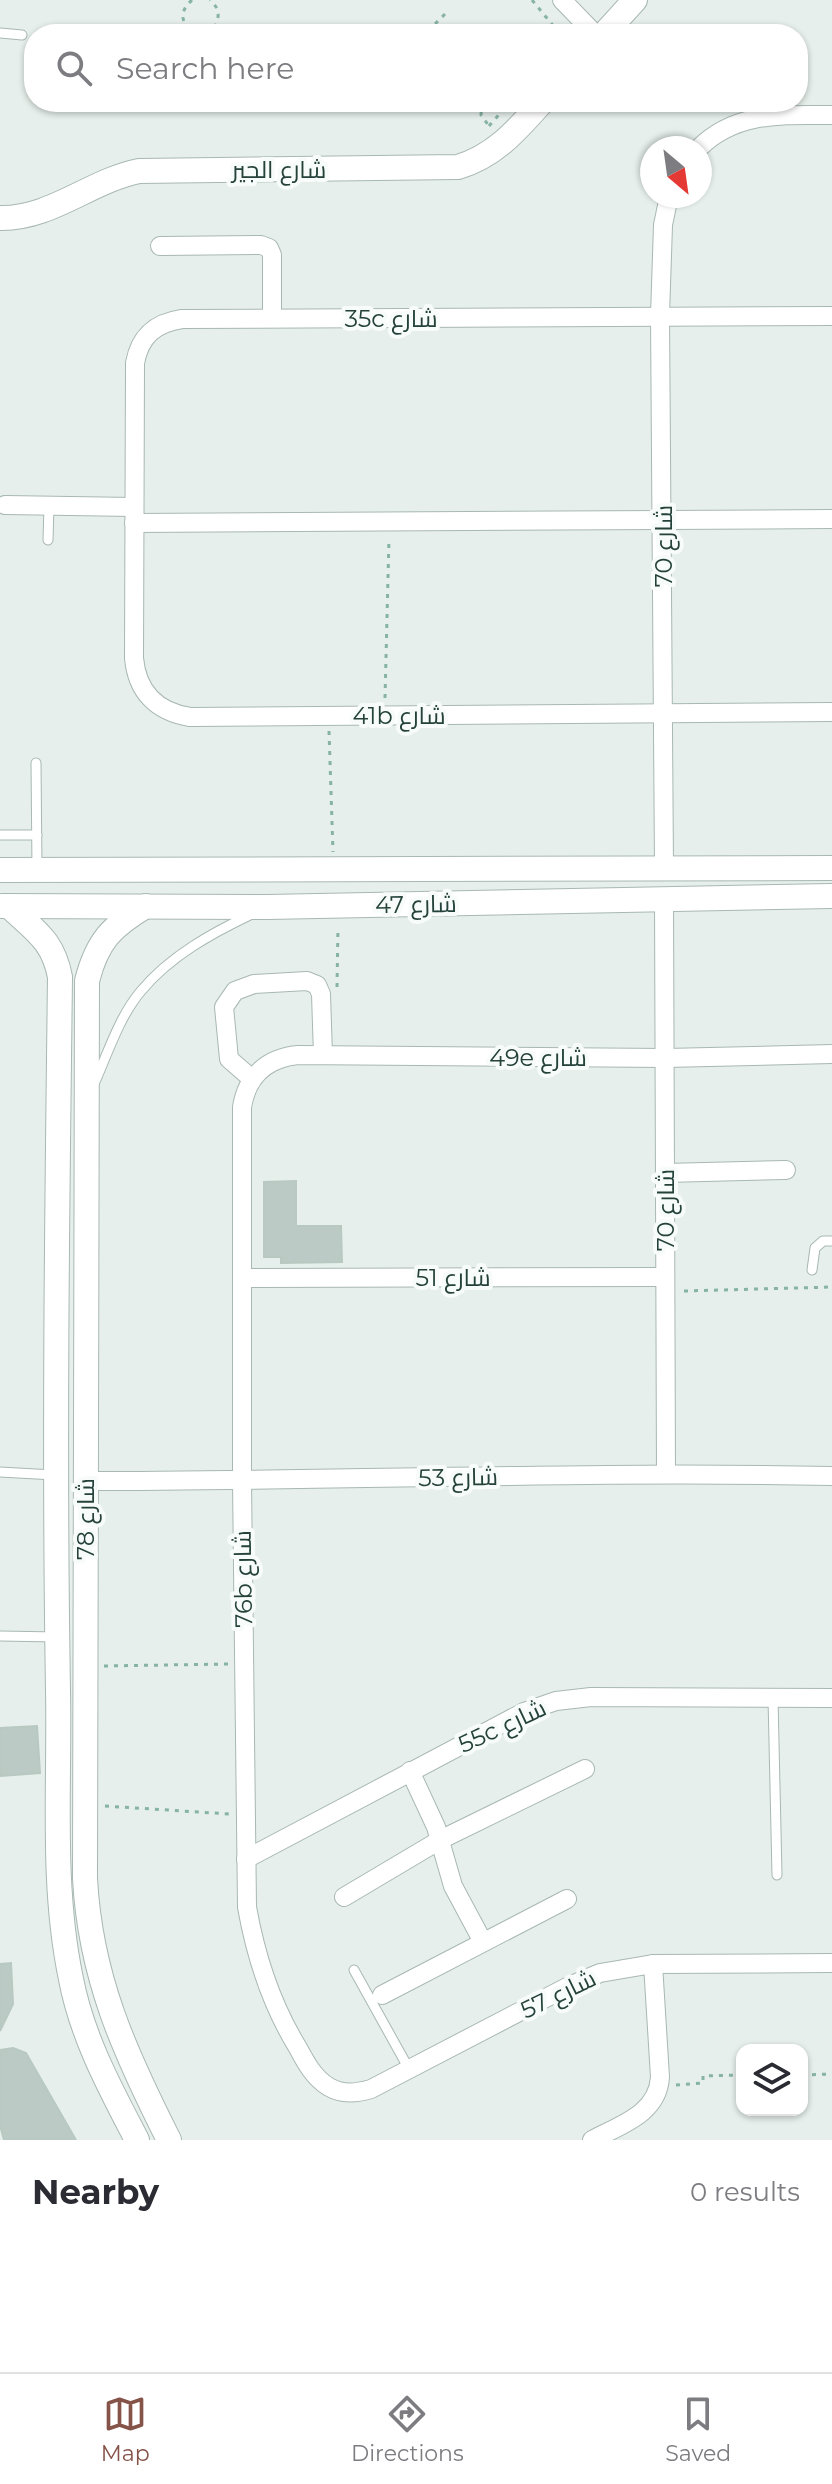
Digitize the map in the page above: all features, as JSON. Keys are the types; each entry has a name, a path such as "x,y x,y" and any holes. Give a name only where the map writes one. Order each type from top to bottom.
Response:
{"street":[{"path":"562,0 585,24"},
{"path":"613,24 635,0"},
{"name":"شارع الجير","path":"0,218 51,208 107,179 139,171 458,167 473,163 499,147 532,112"},
{"path":"712,139 728,127 751,118 832,115"},
{"name":"شارع 70","path":"664,868 660,316 663,225 667,208"},
{"path":"160,246 261,245 269,248 272,255 272,318"},
{"name":"35c شارع","path":"134,515 135,363 144,337 168,321 832,316"},
{"path":"5,505 49,506 134,515 389,522 832,519"},
{"name":"41b شارع","path":"134,515 135,671 139,683 166,711 190,717 832,712"},
{"name":"شارع 47","path":"0,870 832,868"},
{"name":"شارع 47","path":"5,906 267,907 832,896"},
{"name":"شارع 70","path":"664,899 666,1473"},
{"name":"شارع 78","path":"5,906 50,945 60,977 57,1476 60,1887 69,1969 77,2006 94,2055 137,2140"},
{"name":"شارع 78","path":"146,906 127,917 104,937 93,957 87,981 86,1903 100,1979 123,2046 169,2140"},
{"path":"252,1079 229,1059 224,1007 235,991 247,985 307,981 317,985 321,994 323,1055"},
{"name":"49e شارع","path":"252,1079 259,1070 277,1059 298,1055 666,1058 832,1054"},
{"name":"76b شارع","path":"252,1079 242,1107 247,1907 259,1964 281,2018 310,2069"},
{"path":"665,1173 786,1170"},
{"name":"شارع 51","path":"242,1278 664,1284"},
{"name":"شارع 53","path":"85,1481 666,1473 832,1476"},
{"path":"57,1522 67,1540 71,1588 77,1593 85,1590"},
{"path":"58,1691 69,1688 75,1697 78,1782 85,1805"},
{"name":"55c شارع","path":"246,1859 516,1716 556,1701 591,1697 832,1698"},
{"path":"344,1897 440,1840 585,1769"},
{"path":"410,1771 440,1840 450,1879 483,1942"},
{"path":"382,1995 567,1899"},
{"name":"شارع 57","path":"310,2069 326,2085 348,2093 371,2089 584,1979 618,1968 653,1964 832,1963"},
{"path":"604,2137 649,2107 660,2085 653,1964"}],"lane":[{"path":"0,33 22,35"},
{"path":"48,540 49,506"},
{"path":"36,763 37,870"},
{"path":"0,835 37,835"},
{"path":"88,1098 125,1015 141,991 176,958 267,907"},
{"path":"812,1270 815,1248 823,1241 832,1241"},
{"path":"0,1472 57,1476"},
{"path":"0,1636 57,1637"},
{"path":"773,1698 777,1875"},
{"path":"354,1970 409,2069"}],"path":[{"path":"186,24 184,8 192,0"},
{"path":"210,0 217,8 218,20 215,24"},
{"path":"532,0 552,24"},
{"path":"435,24 445,14"},
{"path":"481,112 489,126"},
{"path":"481,135 501,112"},
{"path":"385,715 389,522"},
{"path":"329,715 334,869"},
{"path":"337,995 339,905"},
{"path":"664,1284 832,1287"},
{"path":"86,1667 244,1664"},
{"path":"85,1805 245,1814"},
{"path":"808,2075 832,2074"},
{"path":"660,2085 703,2083 703,2076 736,2075"}],"building":[{"path":"296,1181 296,1226 341,1226 342,1262 281,1263 281,1257 264,1257 264,1182"},
{"path":"37,1726 40,1773 0,1776 0,1728"},
{"path":"11,1963 13,2004 0,2031 0,1964"},
{"path":"13,2048 26,2053 76,2140 4,2140 0,2125 0,2050"}]}
